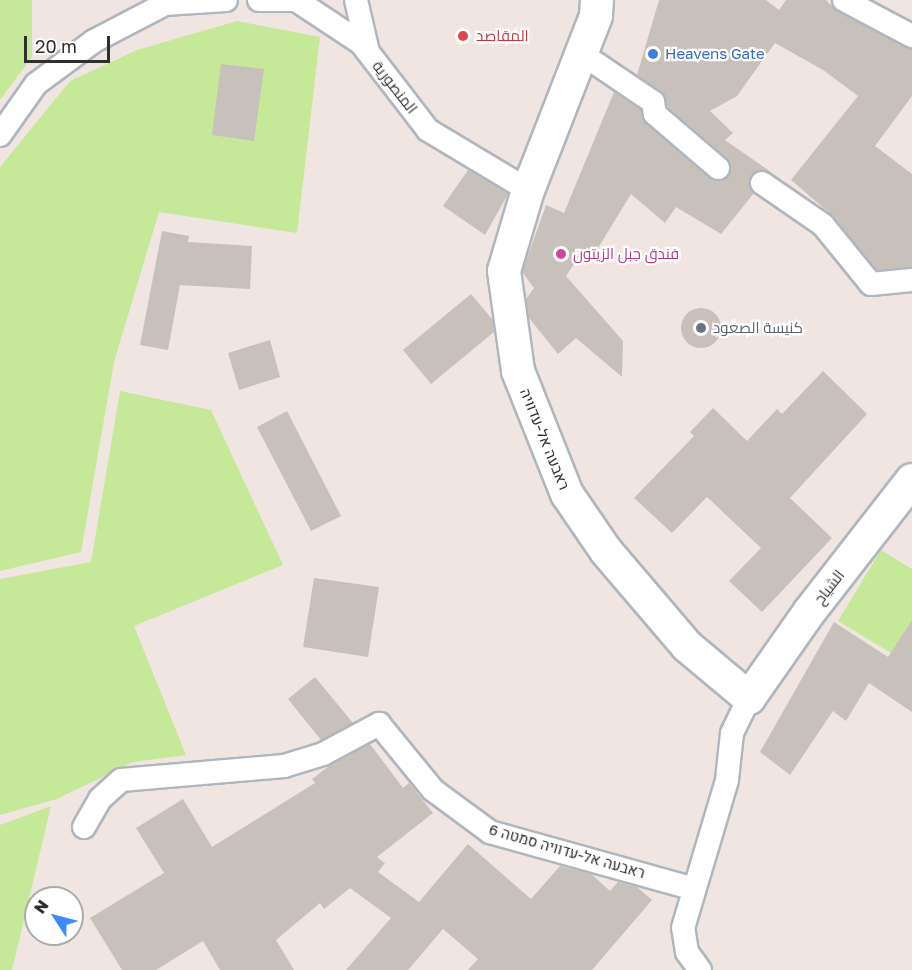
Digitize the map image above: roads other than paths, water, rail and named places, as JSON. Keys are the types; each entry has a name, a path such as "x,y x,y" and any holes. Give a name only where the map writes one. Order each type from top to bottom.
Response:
{"street":[{"path":"0,135 36,84 94,41 165,4 225,0"},
{"name":"المنصورية","path":"259,0 296,0 361,43 428,130 528,190"},
{"path":"356,0 368,52"},
{"name":"ראבעה אל-עדוויה","path":"597,0 596,16 528,190 504,271 518,371 567,494 606,551 687,646 749,698"},
{"path":"844,0 912,36"},
{"path":"582,54 653,102 655,114 718,168"},
{"path":"762,183 823,225 871,284 912,280"},
{"name":"الشياح","path":"749,698 810,611 912,480"},
{"path":"700,970 687,952 683,928 727,780 732,733 749,698"},
{"name":"ראבעה אל-עדוויה סמטה 6","path":"84,827 100,799 121,780 284,766 323,754 379,724 434,790 490,832 694,889"}],"place":[{"name":"المقاصد","path":"463,36"},
{"name":"Heavens Gate","path":"653,54"},
{"name":"فندق جبل الزيتون","path":"561,254"},
{"name":"كنيسة الصعود","path":"701,328"}]}
